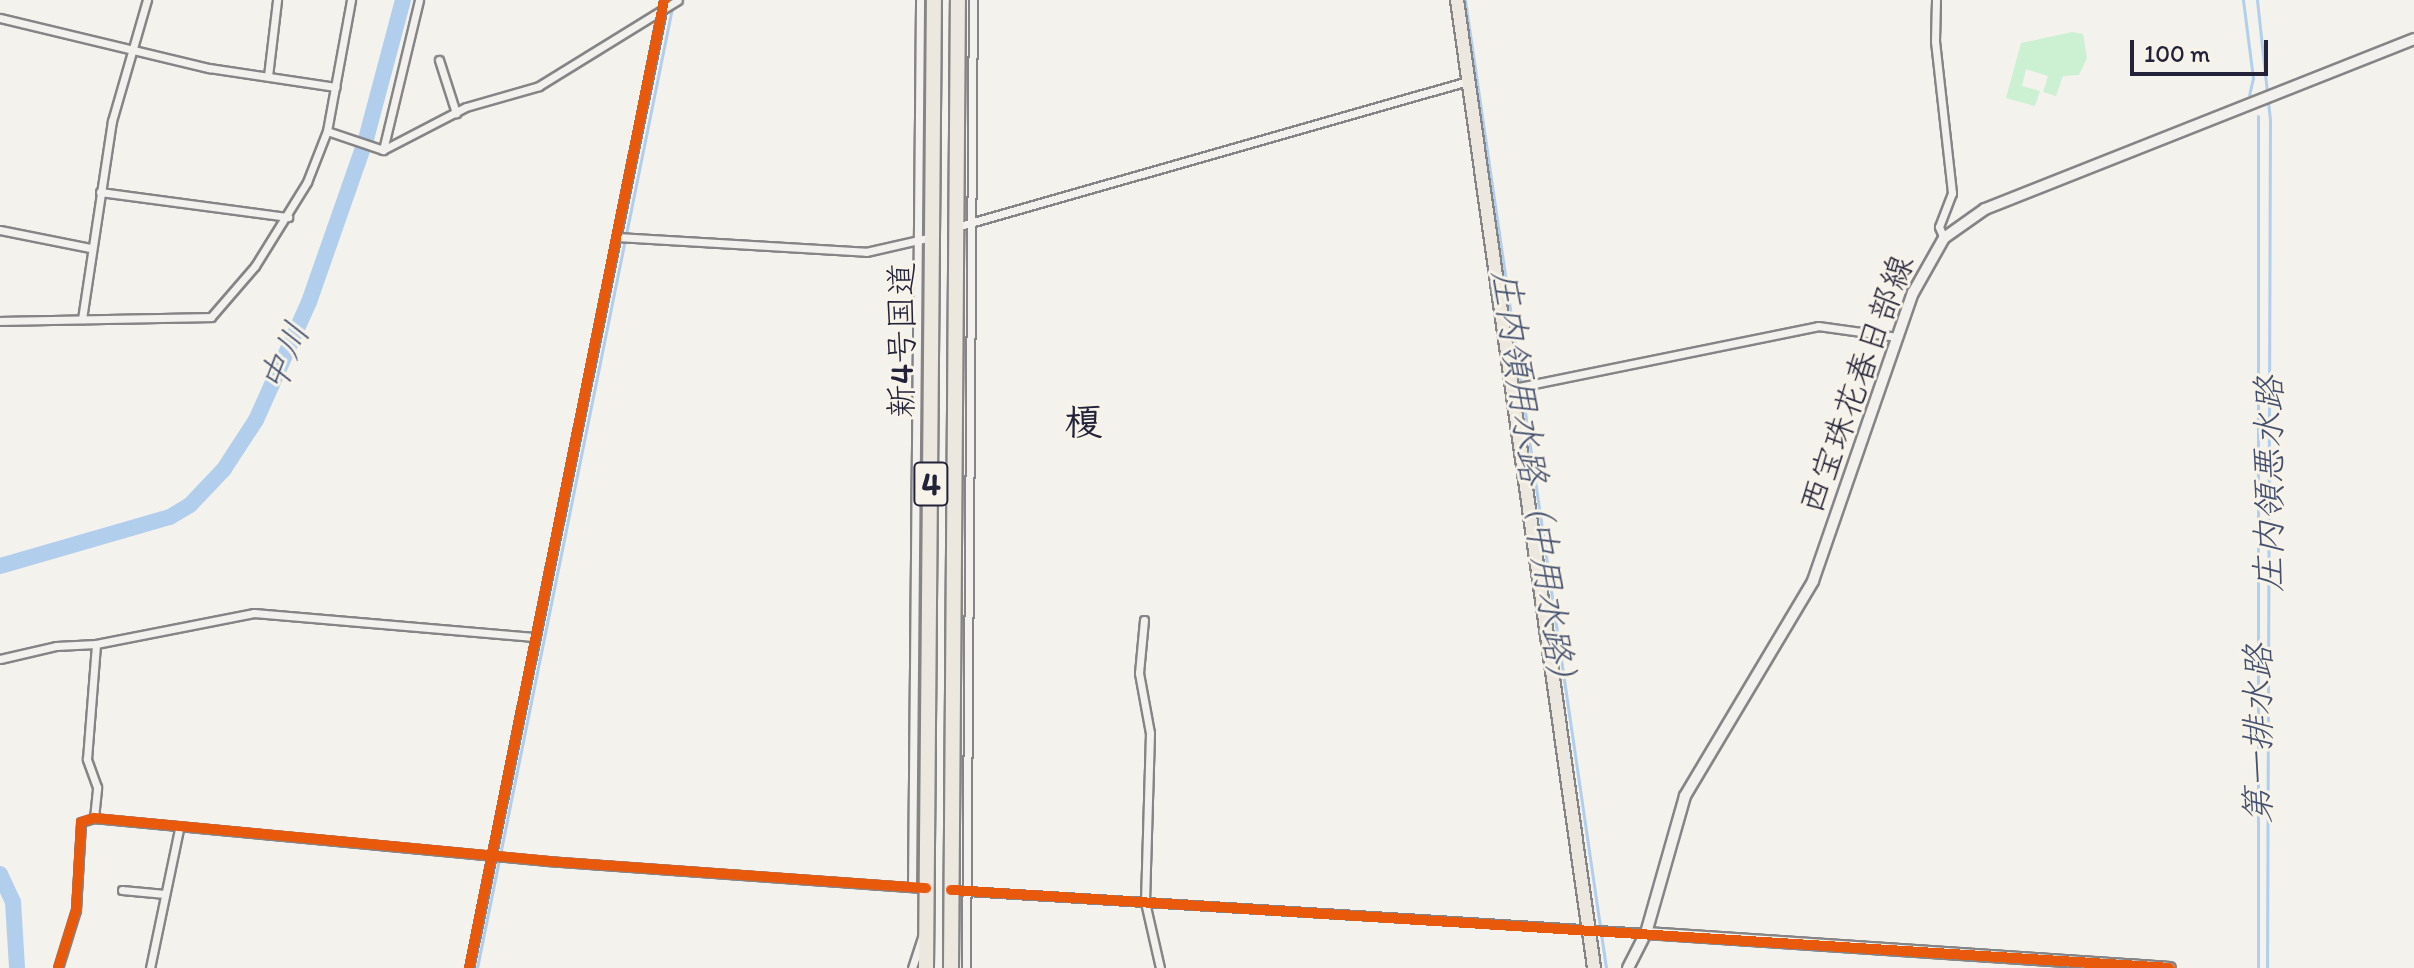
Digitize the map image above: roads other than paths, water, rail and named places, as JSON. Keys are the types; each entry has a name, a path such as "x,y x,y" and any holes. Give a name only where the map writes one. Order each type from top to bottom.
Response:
{"highway":[{"name":"新4号国道","path":"926,968 926,926 919,887 925,239 934,0"},
{"name":"新4号国道","path":"951,968 958,0"}],"main road":[{"path":"1457,0 1594,968"},
{"name":"西宝珠花春日部線","path":"1628,968 1646,933 1685,796 1813,581 1922,270 1944,238 1985,209 2414,39"},
{"path":"1646,933 1990,962 2170,968"}],"street":[{"path":"82,319 100,192 131,51 147,0"},
{"path":"268,76 277,0"},
{"path":"0,321 211,317 288,217 327,131 351,0"},
{"path":"383,150 419,0"},
{"path":"469,968 664,0"},
{"path":"327,131 383,150 456,113 539,86 678,0"},
{"path":"617,237 866,252 925,239 920,0"},
{"path":"966,968 973,0"},
{"path":"1936,0 1935,41 1952,193 1939,227 1944,238"},
{"path":"0,18 131,51 336,87"},
{"path":"439,60 456,113"},
{"path":"956,227 1468,81"},
{"path":"100,192 288,217"},
{"path":"0,230 90,248"},
{"path":"1514,388 1818,326 1897,337"},
{"path":"0,659 56,646 96,644 254,613 534,637"},
{"path":"1144,620 1139,673 1150,733 1145,902 1160,968"},
{"path":"94,818 97,787 87,759 96,644"},
{"path":"58,968 76,910 81,822 94,818 179,829 919,887"},
{"path":"150,968 179,829"},
{"path":"122,890 165,894"},
{"path":"951,890 1589,932 1646,933"},
{"path":"912,968 926,926"}],"waterway":[{"name":"中川","path":"0,566 170,517 190,505 224,469 256,420 309,302 366,139 403,0"},
{"name":"庄内領用水路（中用水路）","path":"1465,0 1606,968"},
{"name":"第一排水路","path":"2243,0 2253,78 2249,95"},
{"name":"庄内領悪水路","path":"2257,0 2270,120 2267,968"},
{"path":"477,968 672,8"},
{"name":"第一排水路","path":"2258,116 2258,968"},
{"name":"中川","path":"0,874 13,902 17,968"}],"district":[{"name":"榎","path":"1083,423"}]}
